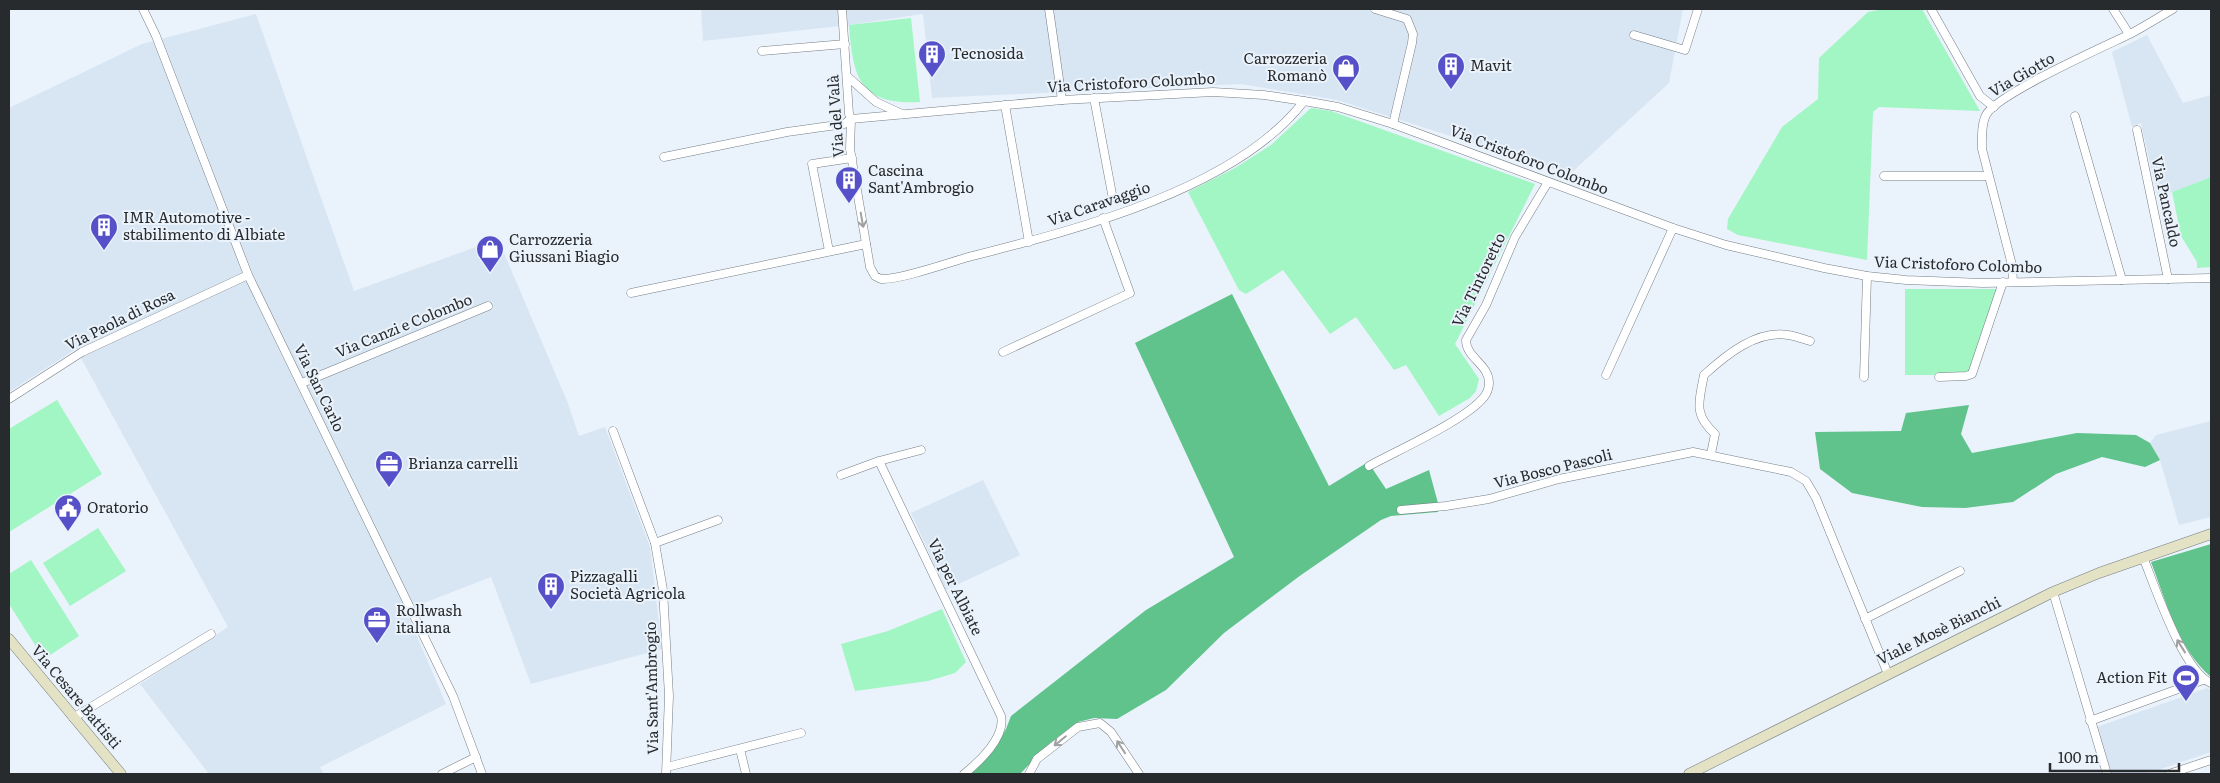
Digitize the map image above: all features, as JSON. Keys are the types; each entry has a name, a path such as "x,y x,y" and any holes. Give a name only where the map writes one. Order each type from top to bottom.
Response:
{"main road":[{"name":"Viale Mosè Bianchi","path":"1689,774 2052,592 2143,557 2211,534"},
{"name":"Via Cesare Battisti","path":"9,640 121,774"}],"street":[{"name":"Via San Carlo","path":"143,9 156,36 248,275 454,696 482,774"},
{"name":"Via del Valà","path":"842,9 851,119 852,158 872,273 877,278"},
{"path":"1049,9 1062,100"},
{"path":"1376,9 1407,20 1413,34 1393,124"},
{"path":"1634,35 1685,50 1698,9"},
{"path":"1930,9 1980,96 1994,107"},
{"path":"2113,9 2129,34"},
{"name":"Via Giotto","path":"2013,282 2012,265 1982,149 1982,131 1986,114 2022,88 2129,34 2173,9"},
{"path":"762,51 845,44"},
{"name":"Via Cristoforo Colombo","path":"846,76 876,102 904,114 1062,100 1213,92 1264,95 1338,107 1393,124 1673,228 1736,248 1867,276 1906,280 2003,282 2211,278"},
{"path":"1094,98 1112,194"},
{"name":"Via Caravaggio","path":"877,278 889,278 1029,242 1174,193 1221,168 1264,139 1304,101"},
{"path":"1005,105 1029,242"},
{"path":"664,157 787,132 844,124 851,119 858,120 904,114"},
{"path":"2075,116 2122,280"},
{"name":"Via Pancaldo","path":"2137,130 2168,279"},
{"path":"829,251 812,164 852,158"},
{"path":"1884,176 1988,176"},
{"name":"Via Tintoretto","path":"1369,466 1441,427 1479,402 1488,389 1489,382 1485,369 1469,351 1466,340 1486,305 1515,237 1548,182"},
{"path":"1003,352 1130,293 1103,218"},
{"path":"1606,375 1673,228"},
{"path":"631,292 866,244"},
{"name":"Via Paola di Rosa","path":"9,399 82,352 248,275"},
{"path":"1864,377 1867,276"},
{"path":"1939,377 1972,374 2003,282"},
{"name":"Via Canzi e Colombo","path":"302,383 488,306"},
{"path":"1711,454 1715,434 1705,425 1698,409 1704,376 1743,345 1765,336 1787,334 1810,341"},
{"path":"613,431 655,543 718,520"},
{"path":"841,475 879,461 921,450"},
{"name":"Via Bosco Pascoli","path":"1401,510 1446,506 1489,499 1559,479 1693,452 1711,454 1792,472 1806,481 1816,498 1888,674"},
{"name":"Via per Albiate","path":"879,461 1001,716 1003,725 990,748 964,774"},
{"name":"Via Sant'Ambrogio","path":"655,543 663,590 666,635 668,693 667,771"},
{"path":"2143,557 2178,643 2203,680 2211,683"},
{"path":"1865,619 1960,572"},
{"path":"2052,592 2107,774"},
{"path":"74,718 212,634"},
{"path":"2090,721 2203,680"},
{"path":"1028,774 1037,759 1078,727 1100,722 1111,732 1139,774"},
{"path":"667,771 801,733"},
{"path":"740,749 746,774"},
{"path":"442,774 476,757"},
{"path":"2169,774 2211,760"}],"shaded area":[{"path":"701,9 1683,9 1669,83 1570,174 1337,100 1241,84 932,98 923,14 849,25 703,41"},
{"path":"256,14 354,291 498,239 567,401 579,436 605,427 650,547 662,649 531,684 491,577 416,606 407,613 446,704 320,767 324,774 209,774 140,684 228,627 76,349 9,392 9,108 142,44"},
{"path":"2147,35 2183,103 2211,95 2211,177 2172,192 2157,194 2141,123 2132,127 2112,52"},
{"path":"2211,421 2211,517 2179,525 2160,460 2150,443 2156,435"},
{"path":"983,480 1020,555 946,590 911,513"},
{"path":"2207,688 2211,690 2211,752 2146,774 2111,774 2097,727"}],"green space":[{"path":"1883,9 1922,9 1980,111 1879,107 1873,112 1867,260 1738,235 1727,229 1728,219 1782,127 1818,99 1819,58 1868,12"},
{"path":"911,18 920,102 900,102 884,99 872,93 863,84 857,73 853,60 849,25"},
{"path":"1311,108 1331,111 1535,184 1455,344 1479,379 1476,391 1470,398 1439,416 1406,365 1394,370 1356,317 1330,334 1283,270 1246,294 1239,290 1188,192 1235,168 1271,145"},
{"path":"2211,177 2211,267 2197,268 2197,262 2181,236 2172,192"},
{"path":"1905,289 1996,289 1996,297 1968,375 1905,375"},
{"path":"1232,294 1329,486 1368,462 1386,489 1429,470 1438,503 1438,512 1391,516 1381,520 1301,575 1224,633 1166,690 1117,719 1094,718 1078,722 1049,744 1020,774 971,774 993,750 1006,729 1011,716 1146,610 1234,557 1135,343"},
{"path":"57,400 102,474 9,532 9,429"},
{"path":"1969,405 1961,434 1972,453 2077,433 2136,435 2150,443 2160,460 2145,467 2102,457 2056,474 2013,502 1965,508 1922,507 1852,493 1820,469 1815,432 1901,431 1906,413"},
{"path":"98,528 126,571 70,606 43,563"},
{"path":"2211,544 2211,677 2200,666 2181,639 2151,562"},
{"path":"31,560 79,636 44,659 9,604 9,574"},
{"path":"942,609 966,662 955,673 928,681 855,691 841,644 888,631"}],"place":[{"name":"Tecnosida","path":"932,78"},
{"name":"Mavit","path":"1451,90"},
{"name":"Carrozzeria Romanò","path":"1346,92"},
{"name":"Cascina Sant'Ambrogio","path":"849,204"},
{"name":"IMR Automotive - stabilimento di Albiate","path":"104,251"},
{"name":"Carrozzeria Giussani Biagio","path":"490,273"},
{"name":"Brianza carrelli","path":"389,488"},
{"name":"Oratorio","path":"68,532"},
{"name":"Pizzagalli Società Agricola","path":"551,610"},
{"name":"Rollwash italiana","path":"377,644"},
{"name":"Action Fit","path":"2186,702"}]}
